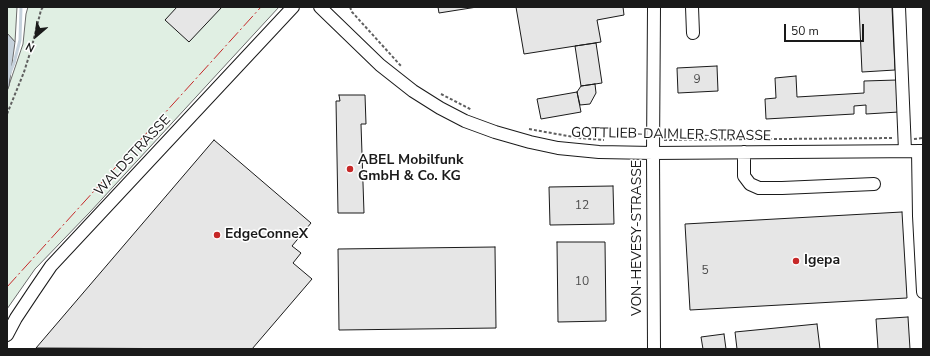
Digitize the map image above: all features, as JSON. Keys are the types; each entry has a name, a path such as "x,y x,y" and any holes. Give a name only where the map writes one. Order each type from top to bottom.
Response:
{"street":[{"name":"WALDSTRASSE","path":"7,335 51,266 293,7"},
{"name":"GOTTLIEB-DAIMLER-STRASSE","path":"320,7 380,65 412,91 465,121 495,132 530,142 558,148 599,152 915,151"},
{"name":"VON-HEVESY-STRASSE","path":"654,7 654,349"},
{"path":"692,7 693,33"},
{"path":"899,7 905,138 915,151 921,216 923,292"},
{"path":"744,152 744,176 750,184 759,188 874,184"}],"path":[{"path":"7,114 24,72 43,7"},
{"path":"350,7 352,12 402,67"},
{"path":"441,94 472,111"},
{"path":"529,129 579,138 611,140"},
{"path":"653,140 923,138"}],"green space":[{"path":"7,7 17,7 15,42 7,33"},
{"path":"28,7 279,7 90,212 35,269 7,309 7,91 23,44"}],"shaded area":[{"path":"7,33 15,42 7,91"}],"building":[{"path":"177,7 222,7 189,42 165,20"},
{"path":"438,7 477,7 439,13"},
{"path":"516,7 623,7 624,15 597,20 601,42 524,54"},
{"path":"859,7 892,7 895,70 862,72"},
{"path":"596,43 602,83 581,86 575,46"},
{"path":"717,66 718,91 678,93 677,68"},
{"path":"796,76 797,97 864,93 864,81 897,80 899,112 866,114 866,105 854,106 854,114 766,119 765,99 776,98 775,78"},
{"path":"595,84 596,93 590,104 580,105 577,92 581,86"},
{"path":"577,92 581,112 541,119 537,99"},
{"name":"ABEL Mobilfunk GmbH & Co. KG","path":"339,95 365,95 366,124 361,124 364,213 338,213 336,101 340,101"},
{"name":"EdgeConneX","path":"214,140 311,223 292,246 301,253 293,263 312,279 252,349 36,348"},
{"path":"613,186 614,224 550,225 549,187"},
{"name":"Igepa","path":"902,212 907,298 690,310 685,224"},
{"path":"557,242 605,242 606,321 558,322"},
{"path":"495,247 496,328 339,330 338,249"},
{"path":"908,317 910,349 878,349 876,319"},
{"path":"817,324 820,349 737,349 735,332"},
{"path":"724,334 726,349 703,349 701,337"}],"waterway":[{"path":"7,80 14,63 20,40 21,7"}],"power":[{"path":"7,287 261,7"}],"place":[{"name":"ABEL Mobilfunk GmbH & Co. KG","path":"350,169"},
{"name":"EdgeConneX","path":"217,235"},
{"name":"Igepa","path":"796,261"}]}
